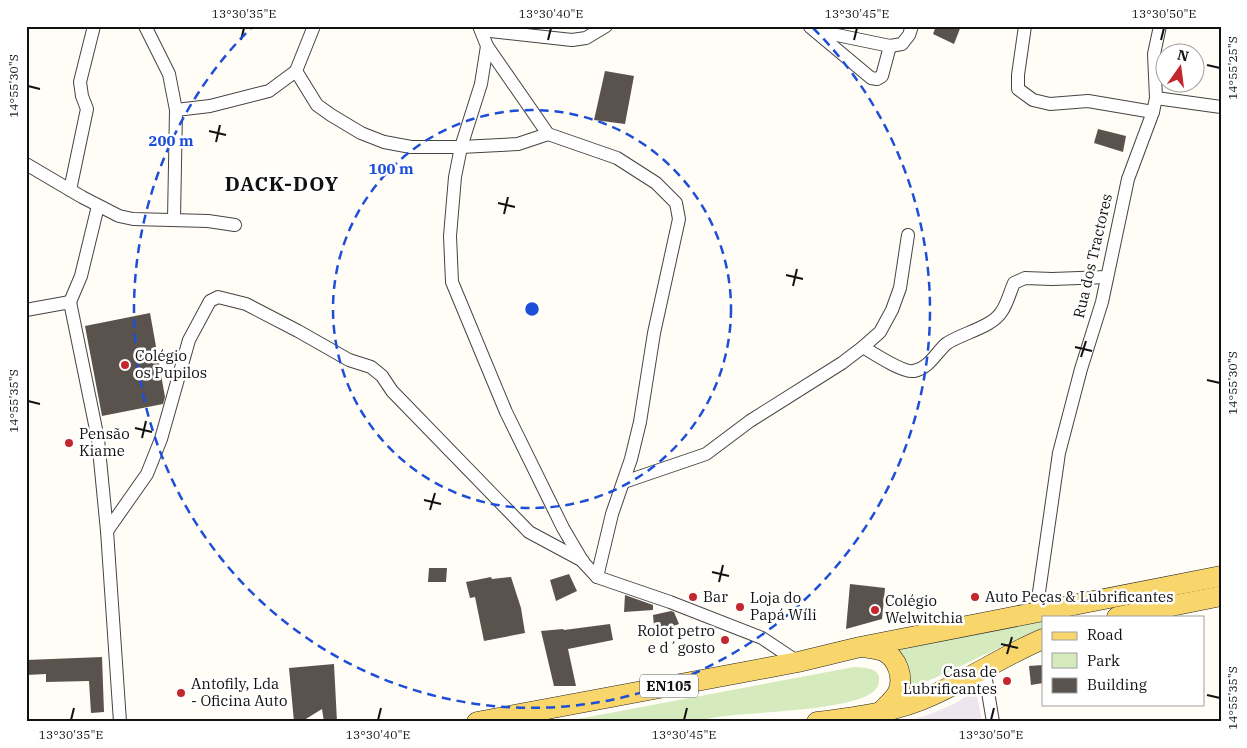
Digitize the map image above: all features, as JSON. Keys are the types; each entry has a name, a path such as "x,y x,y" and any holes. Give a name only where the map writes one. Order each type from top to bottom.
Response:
{"main road":[{"name":"EN105","path":"477,722 798,662 860,647 1221,576"},
{"path":"1122,616 1221,596"},
{"path":"817,722 880,713 909,705 933,696 1021,648 1042,639"},
{"path":"860,647 883,651 893,658 898,667 901,678 898,693 880,713"}],"street":[{"path":"70,190 87,109 82,96 80,82 94,26"},
{"path":"145,26 170,74 176,110 174,220"},
{"path":"176,110 210,106 269,91 296,71 314,26"},
{"path":"597,577 612,514 624,482 640,422 654,333 679,219 676,203 656,183 617,158 548,134 487,46 481,28 572,40 586,38 606,26"},
{"path":"810,26 871,78 877,79 882,76 890,46"},
{"path":"810,26 832,34 890,46 902,44 909,35 912,26"},
{"path":"1025,26 1018,75 1018,89 1034,100 1050,104 1088,100 1153,112"},
{"name":"Rua dos Tractores","path":"1036,612 1059,453 1081,369 1102,302 1128,179 1153,112 1156,98 1154,54 1160,26"},
{"path":"487,46 481,84 461,147 455,178 450,236 452,282 472,336 506,412 564,528 584,562 597,577 670,602 762,638 798,662"},
{"path":"296,71 317,104 331,116 362,133 384,142 411,147 461,147 518,144 548,134"},
{"path":"1156,98 1221,107"},
{"path":"26,164 98,206 119,216 133,219 208,221 235,225"},
{"path":"98,206 81,276 70,302 98,439 107,531 120,722"},
{"path":"624,482 706,454 750,421 842,363 863,347 880,332 892,310 900,288 908,235"},
{"path":"863,347 892,364 912,372 930,362 947,344 991,322 1002,312 1014,283 1025,278 1107,277"},
{"path":"107,531 147,474 161,439 189,340 210,301 218,297 246,304 349,360 371,367 382,376 392,391 529,532 584,562"},
{"path":"26,310 70,302"},
{"path":"984,668 993,722"}],"shaded area":[{"path":"976,690 982,722 903,722 925,716 954,704"}],"green space":[{"path":"1042,621 1042,628 910,688 908,668 899,650"},
{"path":"854,667 875,671 879,676 877,688 863,697 827,706 688,722 562,722"}],"building":[{"path":"936,26 961,26 954,44 933,34"},
{"path":"605,71 634,76 625,124 594,120"},
{"path":"1098,129 1126,136 1123,152 1094,143"},
{"name":"Colégio os Pupilos","path":"150,313 165,397 163,404 102,416 85,326"},
{"path":"429,568 447,568 446,582 428,582"},
{"path":"569,574 577,591 556,601 550,580"},
{"path":"491,577 492,579 511,577 521,608 525,633 484,641 475,597 470,598 466,582"},
{"name":"Colégio Welwitchia","path":"850,584 885,588 882,619 846,629"},
{"path":"625,595 653,605 653,610 624,612"},
{"path":"674,612 679,624 665,629 666,636 655,637 653,615"},
{"path":"610,624 613,640 568,649 576,686 554,686 541,631"},
{"path":"102,657 104,712 91,713 89,681 46,682 46,674 26,675 26,660"},
{"path":"334,664 337,722 324,722 322,709 301,722 294,722 289,668"},
{"path":"1042,665 1042,683 1031,685 1029,666"}],"place":[{"name":"Colégio os Pupilos","path":"125,365"},
{"name":"Pensão Kiame","path":"69,443"},
{"name":"Bar","path":"693,597"},
{"name":"Auto Peças & Lubrificantes","path":"975,597"},
{"name":"Loja do Papá Wíli","path":"740,607"},
{"name":"Colégio Welwitchia","path":"875,610"},
{"name":"Rolot petro e d´gosto","path":"725,640"},
{"name":"Casa de Lubrificantes","path":"1007,681"},
{"name":"Antofily, Lda - Oficina Auto","path":"181,693"}],"district":[{"name":"DACK-DOY","path":"282,184"}]}
